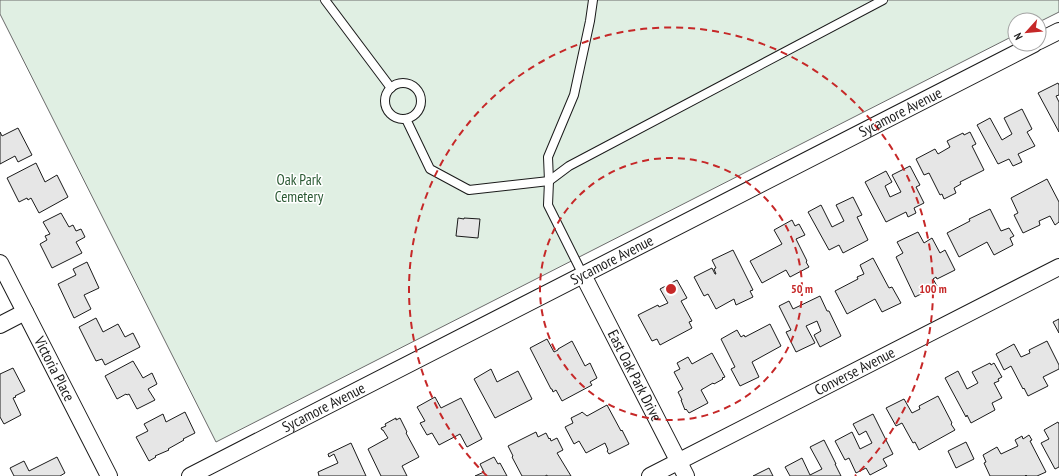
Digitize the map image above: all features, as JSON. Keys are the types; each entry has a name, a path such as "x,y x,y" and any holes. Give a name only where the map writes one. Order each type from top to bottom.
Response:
{"street":[{"path":"1047,37 1059,31"},
{"name":"Sycamore Avenue","path":"190,476 1018,52"},
{"name":"Victoria Place","path":"0,263 108,476"},
{"name":"Converse Avenue","path":"650,476 1059,267"},
{"name":"East Oak Park Drive","path":"583,275 686,476"},
{"path":"0,325 26,312"}],"lane":[{"path":"325,0 391,88"},
{"path":"583,275 548,205 548,157 574,95 593,0"},
{"path":"406,119 430,169 469,190 549,182 569,166 883,0"},
{"path":"406,82 417,88 422,98 420,110 412,118 400,119 390,114 385,103 387,92 391,88 395,84 406,82"}],"green space":[{"name":"Oak Park Cemetery","path":"0,0 1059,0 1059,12 1047,18 1047,12 1007,12 1007,39 216,442 0,14"}],"building":[{"path":"1058,83 1059,95 1056,96 1059,102 1059,132 1038,93"},
{"path":"1022,109 1032,129 1027,132 1035,146 1018,154 1022,162 1013,166 1009,159 998,164 977,125 990,118 1002,140 1012,134 1004,118"},
{"path":"18,128 32,155 18,162 15,156 0,164 0,132 2,136"},
{"path":"970,132 976,144 972,146 984,170 960,182 961,184 954,188 956,193 944,199 942,194 940,195 929,173 924,175 916,159 935,149 938,154 950,147 947,141 963,133 964,135"},
{"path":"36,163 45,182 57,175 68,197 39,213 31,198 28,200 27,198 19,202 7,178"},
{"path":"910,166 920,185 916,187 924,203 914,208 916,213 908,217 906,212 886,222 865,182 886,171 892,182 885,186 890,197 901,192 892,175"},
{"path":"1047,179 1059,202 1059,222 1055,225 1050,216 1039,221 1040,225 1023,233 1014,215 1018,213 1011,198"},
{"path":"853,197 862,215 857,217 868,240 843,253 839,245 829,250 808,212 821,205 832,227 844,221 836,205"},
{"path":"990,209 1001,231 1009,228 1014,236 1010,238 1013,245 994,255 987,242 959,257 947,233 970,221 969,219"},
{"path":"61,213 69,227 73,225 76,231 81,229 85,237 76,242 82,253 52,268 40,244 47,240 45,236 50,234 43,222"},
{"path":"458,218 480,219 478,238 456,236"},
{"path":"792,220 795,226 799,224 805,235 796,239 809,267 790,277 786,270 762,283 750,261 782,244 774,230"},
{"path":"918,232 924,243 932,238 940,253 945,250 955,270 937,279 936,277 933,279 937,286 915,297 896,257 903,253 897,242"},
{"path":"733,250 753,290 750,291 753,297 736,305 734,299 716,309 708,294 704,296 694,277 712,268 716,274 714,269 716,268 712,260"},
{"path":"873,258 889,288 892,287 901,303 882,312 875,299 847,314 835,291 858,279 857,277 864,274 860,265"},
{"path":"87,262 99,288 84,295 91,309 74,318 58,284 76,275 73,269"},
{"path":"677,280 687,298 681,301 692,321 689,322 692,328 660,345 657,339 652,341 638,315 658,305 659,307 668,303 660,289"},
{"path":"820,296 841,336 820,347 814,335 821,331 817,321 806,326 815,343 796,352 786,332 791,330 779,306 789,301 793,309"},
{"path":"96,318 103,332 118,324 125,337 133,333 140,347 105,365 102,359 96,361 79,327"},
{"path":"1059,319 1059,333 1053,322"},
{"path":"770,324 781,346 752,362 759,377 740,386 731,369 735,367 721,339 737,330 741,337 744,335 745,337"},
{"path":"547,339 554,352 572,341 585,366 590,363 597,378 590,382 592,385 562,401 556,390 553,392 530,348"},
{"path":"1047,341 1059,365 1059,369 1043,377 1048,386 1028,396 1011,366 1004,370 996,354 1014,344 1021,357 1030,353 1029,350"},
{"path":"712,353 725,377 701,390 708,403 689,413 686,409 685,410 678,392 683,389 674,372 680,369 677,363 688,357 692,364"},
{"path":"133,361 143,378 152,373 157,384 148,389 155,400 137,409 129,394 117,399 105,376"},
{"path":"990,363 991,365 994,363 1002,377 998,379 999,381 994,383 1002,398 992,403 995,410 971,423 967,415 966,417 945,378 958,371 967,389 978,383 972,372"},
{"path":"13,368 25,391 13,398 21,415 4,424 0,417 0,374"},
{"path":"491,369 497,382 518,371 532,399 495,418 474,379"},
{"path":"938,396 955,430 919,450 915,442 913,443 902,423 896,426 886,408 904,399 912,413 920,409 919,406"},
{"path":"435,397 441,408 461,398 482,439 467,447 460,434 439,445 432,433 427,435 420,423 425,421 417,407"},
{"path":"607,405 629,444 609,454 605,443 586,453 579,441 574,444 565,427 573,423 571,418 582,412 587,416"},
{"path":"185,412 195,433 149,461 136,437 148,431 144,424 163,414 166,422"},
{"path":"873,414 893,454 883,459 887,466 870,475 866,468 856,473 849,458 845,460 835,441 852,432 860,449 872,443 866,431 859,435 853,424"},
{"path":"396,418 396,420 400,418 419,457 402,466 407,476 381,476 368,449 388,438 381,428"},
{"path":"1058,422 1059,467 1055,469 1041,443 1049,439 1044,430"},
{"path":"536,432 538,437 546,433 551,441 557,438 563,450 557,453 571,476 522,476 508,446"},
{"path":"1029,435 1032,440 1030,441 1046,472 1037,476 990,476 984,463 986,462 983,455 997,447 1001,454 1018,446 1015,440 1022,436 1023,439"},
{"path":"824,440 841,476 790,476 785,467 802,458 810,475 822,469 810,447"},
{"path":"966,442 974,459 956,468 948,451"},
{"path":"351,443 366,476 319,476 318,472 338,463 334,454 329,457 328,454"},
{"path":"57,457 65,473 60,476 14,476 10,468 24,461 29,471"},
{"path":"494,457 498,464 500,463 507,476 475,476 484,472 480,464"},
{"path":"769,468 773,476 753,476"}]}
